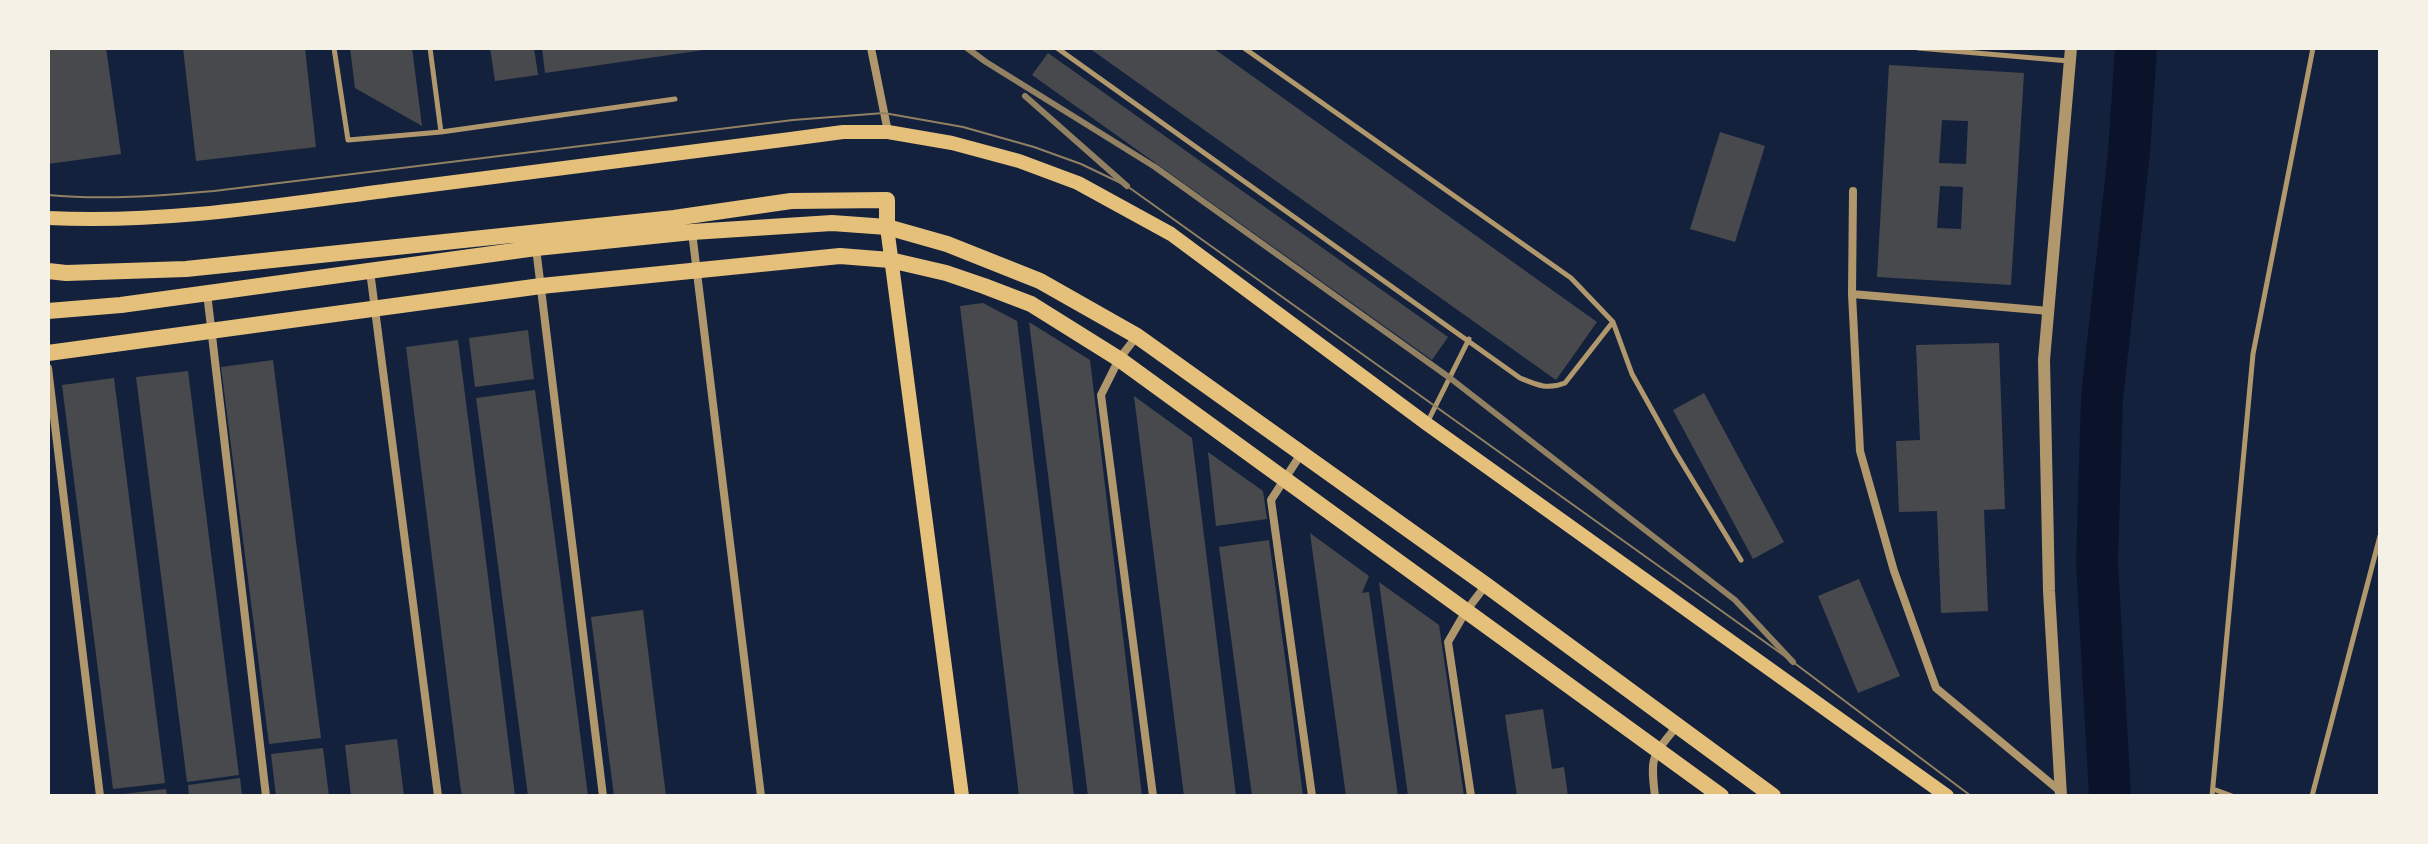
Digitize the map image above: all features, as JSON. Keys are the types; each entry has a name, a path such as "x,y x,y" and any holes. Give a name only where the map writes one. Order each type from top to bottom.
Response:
{"main road":[{"path":"48,218 111,220 240,209 843,132 888,132 952,143 1019,161 1078,183 1171,234 1427,424 1947,796"},
{"path":"48,271 186,269 674,218 791,201 887,200 890,260 962,796"},
{"path":"48,311 121,305 536,248 692,232 832,223 887,227 947,244 1040,281 1137,336 1486,585 1773,796"},
{"path":"48,353 541,286 840,256 890,260 946,273 1031,304 1119,359 1721,796"}],"street":[{"path":"871,48 888,132"},
{"path":"2060,793 2049,591 2044,375 2070,55"},
{"path":"1853,191 1852,294 1860,451 1894,571 1936,688 2060,793"},
{"path":"692,232 761,796"},
{"path":"536,248 603,796"},
{"path":"370,271 438,796"},
{"path":"207,292 266,796"},
{"path":"1852,294 2049,311"},
{"path":"1137,336 1119,359 1101,395 1153,796"},
{"path":"48,368 100,796"},
{"path":"1301,453 1271,500 1312,796"},
{"path":"1471,796 1448,642 1486,585"},
{"path":"1655,796 1651,766 1657,751 1677,726"}],"lane":[{"path":"334,48 348,140 441,132 675,99"},
{"path":"430,48 441,132"},
{"path":"1057,48 1520,378 1540,387 1565,383 1613,322"},
{"path":"1244,48 1571,278 1613,322 1632,374 1741,560"},
{"path":"1918,48 2070,55"},
{"path":"2232,796 2212,792 2253,354 2313,48"},
{"path":"1427,424 1469,339"},
{"path":"2312,796 2380,536"}],"building":[{"path":"48,48 106,48 121,154 48,164"},
{"path":"183,48 305,48 316,147 196,161"},
{"path":"350,48 412,48 422,126 355,88"},
{"path":"490,48 534,48 538,75 495,81"},
{"path":"542,48 704,48 704,50 545,73"},
{"path":"1089,48 1213,48 1597,322 1556,380"},
{"path":"1048,53 1448,337 1432,360 1032,75"},
{"path":"1889,65 2024,73 2011,285 1877,277","holes":["1942,120 1968,121 1966,164 1939,163","1940,186 1963,187 1961,229 1937,228"]},
{"path":"1720,132 1765,146 1735,242 1690,229"},
{"path":"983,303 1017,321 1074,796 1019,796 960,306"},
{"path":"1029,322 1090,360 1142,796 1088,796"},
{"path":"528,330 534,379 475,387 469,338"},
{"path":"458,340 515,796 462,796 460,784 406,347"},
{"path":"1999,343 2005,509 1984,510 1988,611 1941,613 1937,511 1899,512 1896,441 1920,440 1916,345"},
{"path":"273,360 321,738 269,744 221,367"},
{"path":"188,371 239,775 187,782 136,377"},
{"path":"114,378 165,783 113,789 62,385"},
{"path":"535,390 588,796 528,796 476,398"},
{"path":"1704,393 1784,542 1753,559 1673,410"},
{"path":"1134,396 1192,438 1236,796 1184,796"},
{"path":"1208,452 1263,491 1267,519 1216,526"},
{"path":"1310,533 1369,576 1362,593 1369,592 1398,796 1346,796"},
{"path":"1269,540 1303,796 1252,796 1219,547"},
{"path":"1859,579 1900,676 1858,693 1818,596"},
{"path":"1379,582 1439,625 1464,796 1408,796"},
{"path":"643,610 666,796 614,796 591,617"},
{"path":"1543,709 1552,769 1564,767 1568,796 1517,796 1505,715"},
{"path":"397,739 404,796 351,796 345,745"},
{"path":"323,748 329,796 276,796 271,754"},
{"path":"240,778 242,796 189,796 188,785"},
{"path":"166,789 167,796 123,796 123,794"}],"waterway":[{"path":"2110,796 2097,562 2102,398 2129,152 2136,48"}],"tram line":[{"path":"48,195 152,196 214,191 793,120 884,113 963,127 1034,147 1081,164 1127,186 1793,662 1971,796"}],"railway":[{"path":"967,48 1155,167 1450,378 1735,600 1793,662"},
{"path":"1025,96 1127,186"}]}
